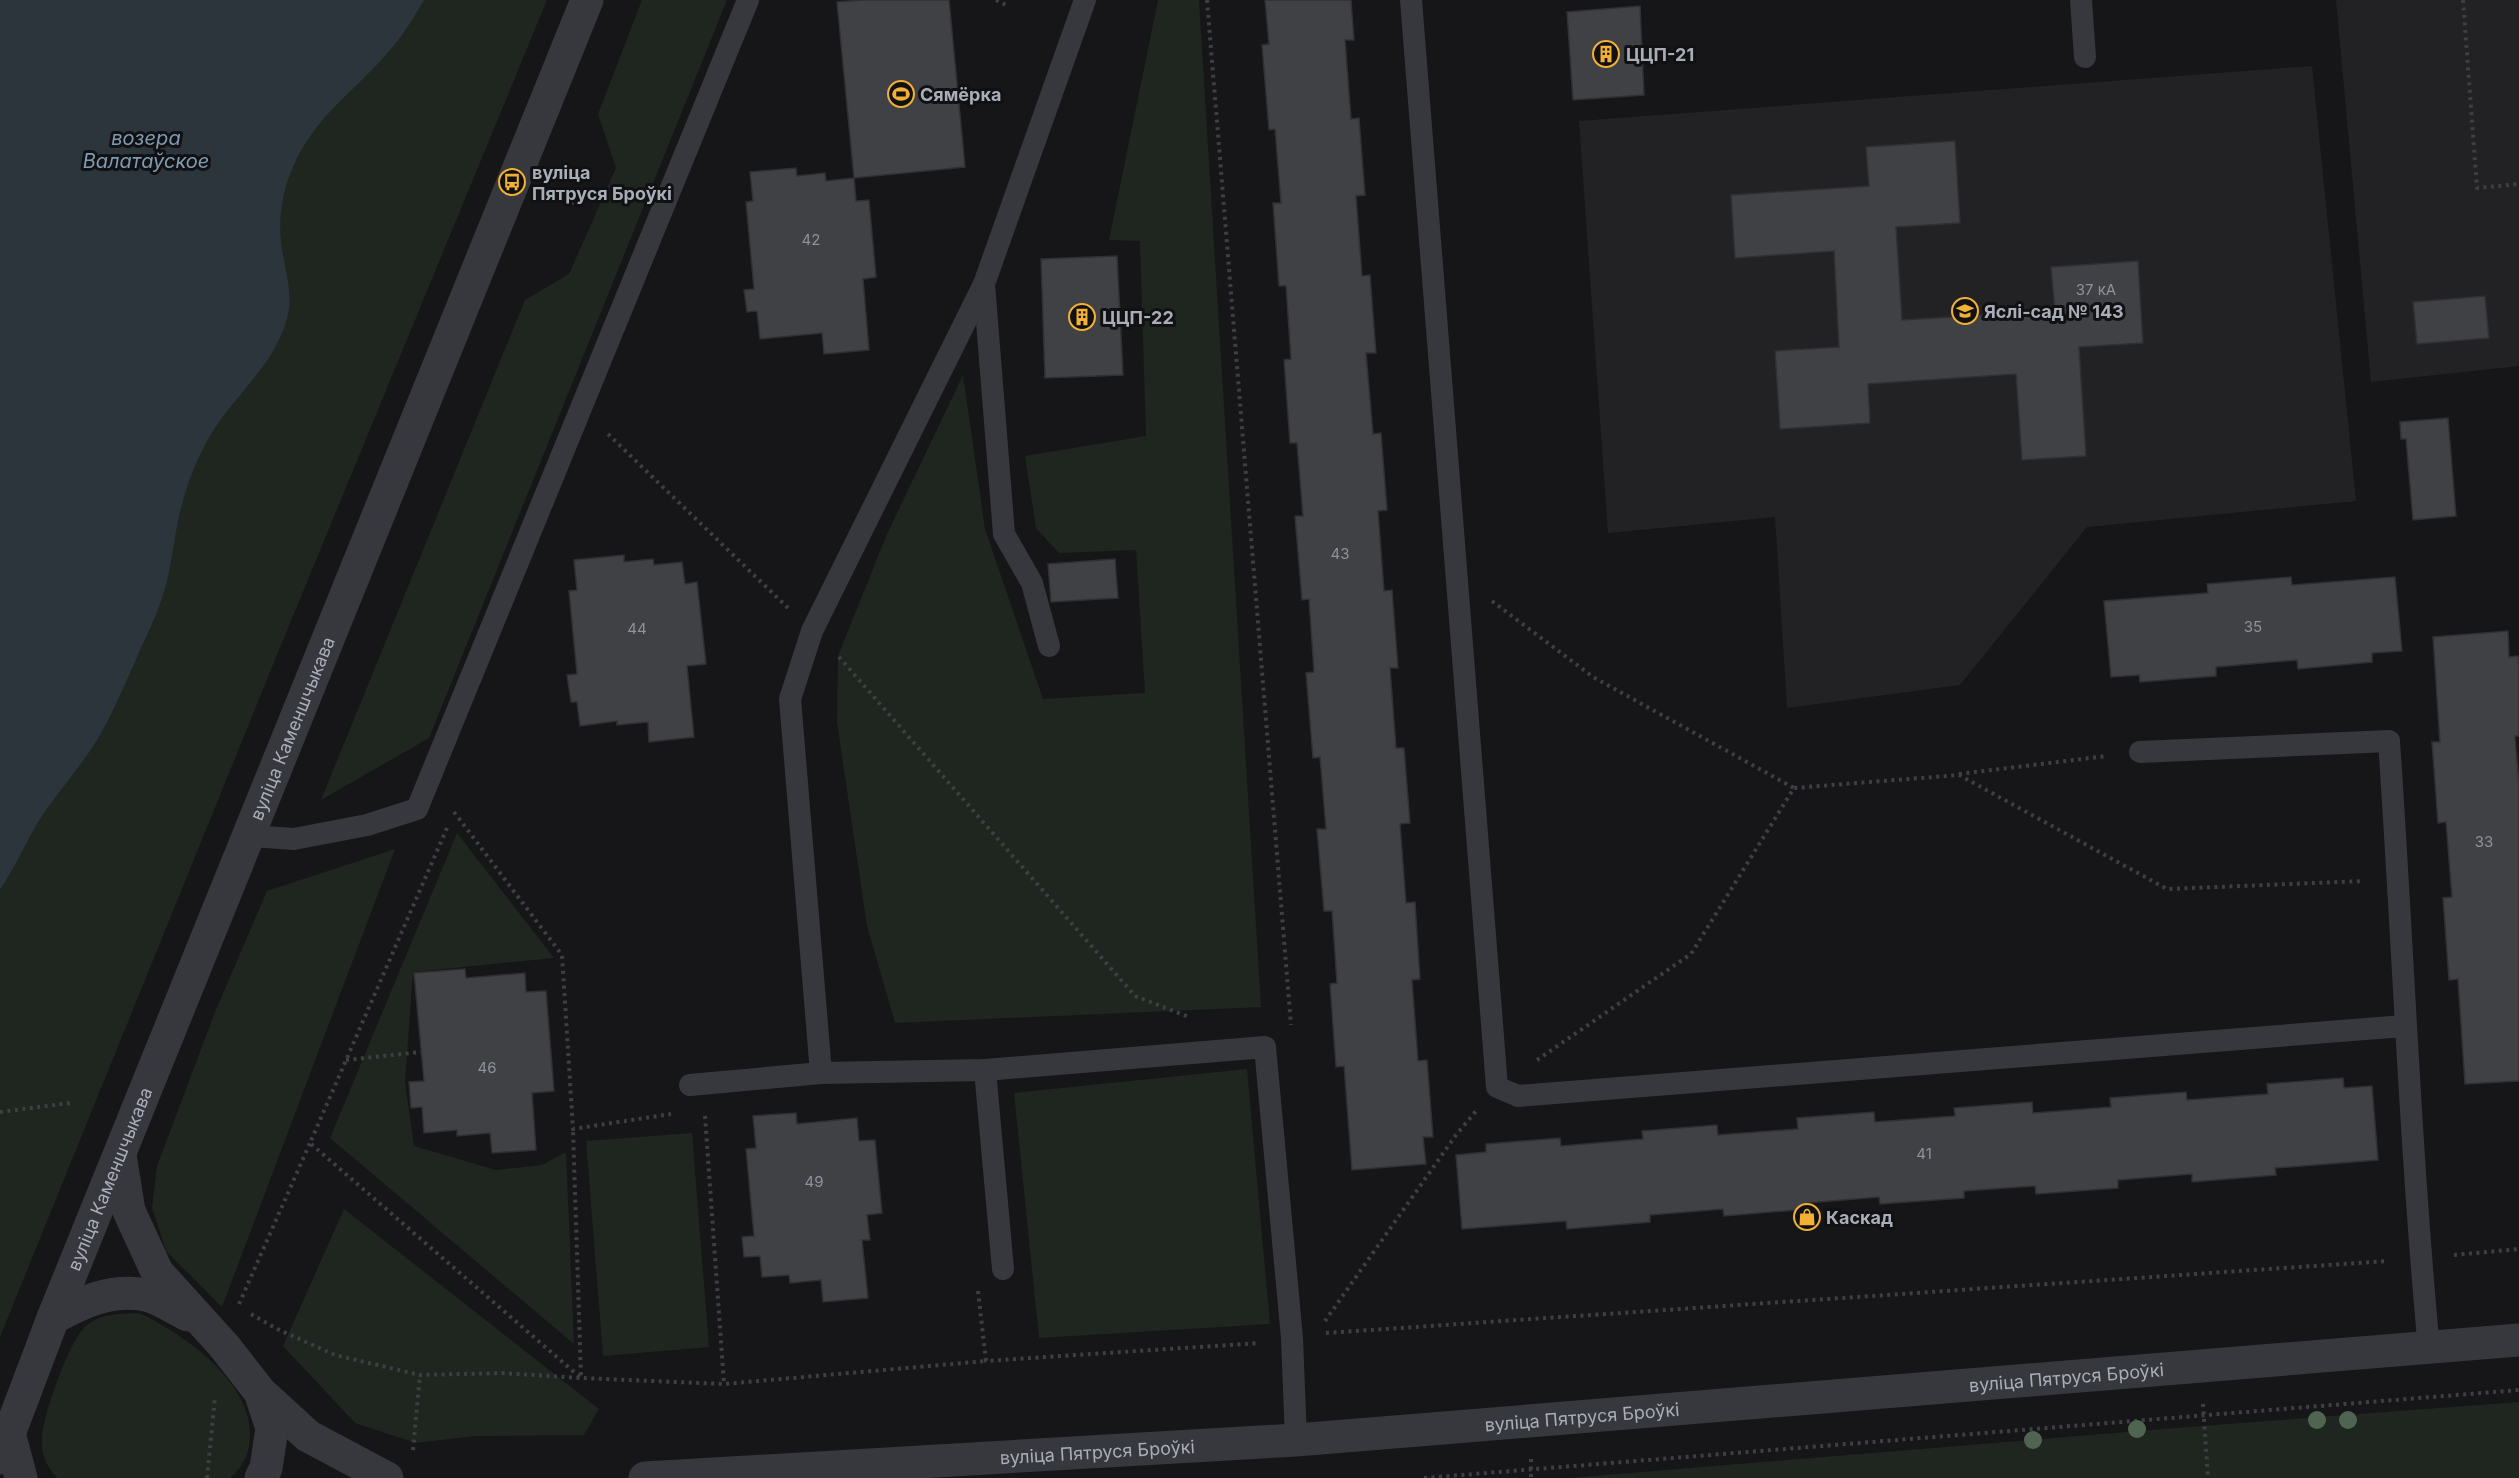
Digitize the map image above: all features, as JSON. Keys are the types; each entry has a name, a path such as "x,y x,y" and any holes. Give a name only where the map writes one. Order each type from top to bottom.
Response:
{"street":[{"name":"вуліца Каменшчыкава","path":"5,1446 53,1318 587,0"},
{"path":"120,1155 129,1211 157,1272 225,1347 260,1392 308,1436 399,1469"},
{"path":"53,1318 82,1302 120,1293 148,1296 200,1321"},
{"name":"вуліца Пятруся Броўкі","path":"645,1478 1296,1440 2201,1364 2429,1349 2519,1340"},
{"path":"260,1392 272,1428 266,1468 261,1478"},
{"path":"5,1446 21,1478"}],"lane":[{"path":"250,836 294,839 367,825 417,809 748,0"},
{"path":"821,1073 790,699 812,631 984,284 1085,0"},
{"path":"1411,0 1454,573 1497,1087 1518,1096 2404,1026"},
{"path":"2081,0 2085,57"},
{"path":"984,284 1004,534 1032,582 1049,646"},
{"path":"2140,752 2389,741 2399,879 2404,1026 2420,1258 2429,1349"},
{"path":"690,1085 821,1073 985,1070 1265,1047 1292,1338 1296,1440"},
{"path":"985,1070 1004,1269"}],"path":[{"path":"996,0 1006,5"},
{"path":"1208,0 1292,1036"},
{"path":"2463,0 2477,188 2519,184"},
{"path":"601,426 846,664 1135,996 1190,1018"},
{"path":"1454,573 1593,677 1794,788 1959,774 2140,752"},
{"path":"1959,774 2167,889 2399,879"},
{"path":"1322,1324 1456,1135 1497,1087 1691,954 1794,788"},
{"path":"457,803 453,814 562,955 573,1130 581,1378"},
{"path":"238,1306 449,825"},
{"path":"346,1060 421,1052"},
{"path":"0,1112 70,1103"},
{"path":"704,1108 724,1384"},
{"path":"573,1130 682,1112"},
{"path":"310,1143 581,1378"},
{"path":"1316,1334 2519,1250"},
{"path":"977,1289 986,1361"},
{"path":"247,1312 275,1328 336,1355 420,1375 502,1373 724,1384 986,1361 1269,1342"},
{"path":"2201,1364 2208,1478"},
{"path":"399,1469 420,1375"},
{"path":"1424,1478 2519,1390"},
{"path":"207,1478 216,1391"}],"shaded area":[{"path":"0,0 547,0 279,650 0,1337"},
{"path":"642,0 727,0 429,738 321,800 525,300 569,274 616,168 598,114"},
{"path":"1158,0 1199,0 1261,1007 895,1023 867,926 837,722 838,656 887,534 963,375 985,529 1043,699 1145,693 1136,550 1059,553 1036,528 1025,456 1146,436 1140,241 1109,240"},
{"path":"2336,0 2519,0 2519,366 2371,382"},
{"name":"Яслі-сад № 143","path":"2312,66 2356,501 2087,527 1960,685 1787,708 1775,517 1608,533 1579,121"},
{"path":"457,833 554,958 413,972 405,1082 414,1146 496,1170 542,1165 566,1152 574,1344 330,1138"},
{"path":"395,849 222,1307 166,1251 152,1208 157,1166 215,1012 267,891"},
{"path":"1247,1069 1270,1324 1039,1338 1014,1093"},
{"path":"692,1133 709,1347 603,1356 586,1141"},
{"path":"344,1209 599,1409 584,1435 475,1436 416,1443 355,1423 283,1346"},
{"path":"139,1313 194,1346 227,1378 239,1396 247,1415 250,1441 245,1459 230,1478 57,1478 48,1465 42,1445 46,1415 63,1365 77,1337 89,1324 102,1317"},
{"path":"2519,1402 2519,1478 1569,1478 2188,1427"}],"water":[{"name":"возера Валатаўское","path":"0,0 424,0 389,51 333,108 311,135 293,167 286,185 281,214 280,233 289,302 286,322 279,340 260,371 214,429 196,464 182,505 169,573 161,601 108,721 90,751 38,822 0,889"}],"building":[{"path":"949,0 965,167 854,178 837,2"},
{"path":"1265,0 1351,0 1354,40 1345,40 1351,119 1359,118 1365,195 1356,196 1362,276 1370,275 1376,353 1366,353 1373,434 1381,433 1387,510 1378,511 1384,591 1392,590 1398,668 1390,668 1396,748 1404,748 1410,823 1400,824 1406,903 1415,902 1420,979 1412,980 1418,1061 1427,1060 1433,1137 1423,1137 1426,1164 1352,1170 1344,1066 1336,1067 1330,984 1337,983 1332,911 1324,911 1317,829 1326,829 1320,757 1313,758 1306,673 1314,672 1309,599 1302,600 1295,516 1303,516 1297,443 1290,443 1284,360 1291,359 1286,286 1279,286 1273,203 1281,203 1275,129 1269,130 1262,45 1269,44"},
{"name":"ЦЦП-21","path":"1640,6 1644,95 1573,100 1567,12"},
{"path":"1955,141 1960,223 1896,227 1902,320 2055,311 2051,267 2138,261 2143,343 2079,347 2086,456 2022,460 2016,374 1868,384 1870,423 1780,429 1775,351 1839,347 1834,251 1735,258 1731,195 1869,186 1866,147"},
{"path":"796,168 797,176 825,173 826,181 854,178 856,201 869,200 876,277 863,279 869,350 824,354 822,333 760,339 757,311 747,312 744,290 754,289 746,202 753,201 750,172"},
{"name":"ЦЦП-22","path":"1117,256 1123,375 1045,378 1041,259"},
{"path":"2485,296 2489,338 2417,344 2413,302"},
{"path":"2448,418 2456,516 2413,520 2406,439 2401,439 2400,422"},
{"path":"624,555 624,562 653,559 654,565 682,562 685,584 697,582 706,664 687,666 694,737 649,742 648,722 617,725 617,721 580,726 577,702 571,702 567,675 577,674 569,591 577,590 574,560"},
{"path":"1115,559 1118,598 1051,602 1048,564"},
{"path":"2291,577 2292,585 2395,577 2402,651 2372,653 2372,662 2298,669 2297,660 2216,667 2216,676 2140,682 2139,675 2111,677 2104,601 2208,593 2207,584"},
{"path":"2508,631 2509,657 2518,656 2519,666 2519,736 2515,736 2519,784 2519,1081 2465,1084 2458,979 2449,980 2443,898 2452,897 2446,822 2438,823 2432,742 2440,742 2433,637"},
{"path":"465,969 466,978 525,973 526,992 546,991 554,1091 532,1093 536,1150 492,1153 490,1133 457,1136 457,1130 424,1133 422,1107 411,1108 409,1082 424,1081 414,973"},
{"path":"2343,1078 2344,1088 2372,1086 2378,1160 2275,1168 2276,1175 2192,1182 2192,1174 2118,1180 2118,1188 2036,1194 2035,1186 1964,1191 1964,1198 1880,1204 1879,1197 1807,1203 1808,1209 1724,1216 1723,1209 1650,1215 1650,1222 1567,1229 1566,1221 1462,1229 1456,1155 1486,1152 1486,1144 1560,1138 1561,1146 1643,1139 1642,1131 1717,1125 1718,1135 1798,1129 1797,1118 1874,1112 1875,1122 1955,1116 1954,1108 2032,1102 2033,1113 2111,1107 2110,1098 2186,1092 2187,1100 2268,1094 2267,1084"},
{"path":"796,1113 797,1124 857,1118 859,1141 875,1140 882,1213 867,1215 870,1240 862,1240 868,1298 823,1302 821,1280 790,1283 789,1275 762,1277 760,1256 744,1257 742,1237 754,1236 746,1149 756,1148 753,1116"}],"place":[{"name":"ЦЦП-21","path":"1606,54"},
{"name":"Сямёрка","path":"901,94"},
{"name":"вуліца Пятруся Броўкі","path":"512,182"},
{"name":"Яслі-сад № 143","path":"1965,311"},
{"name":"ЦЦП-22","path":"1082,317"},
{"name":"Каскад","path":"1807,1217"}]}
